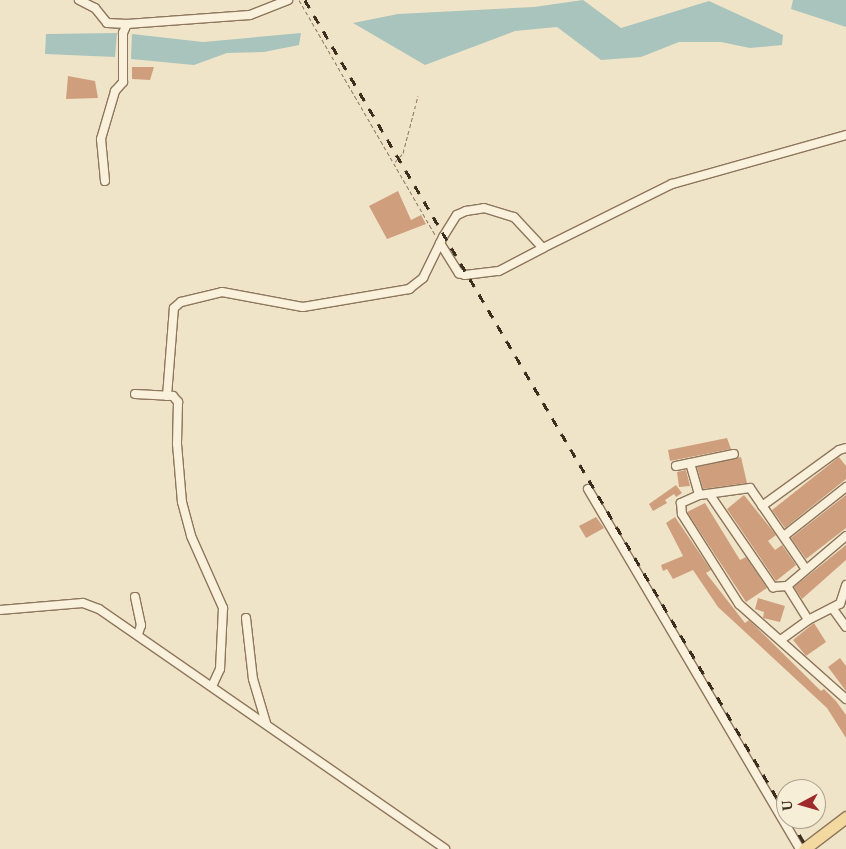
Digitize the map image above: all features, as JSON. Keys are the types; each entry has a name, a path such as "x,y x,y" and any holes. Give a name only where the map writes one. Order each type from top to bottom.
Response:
{"main road":[{"path":"804,849 846,817"}],"street":[{"path":"79,0 95,8 107,23 127,24 250,15 288,0"},
{"path":"105,181 101,139 115,91 123,82 123,33 127,24"},
{"path":"440,244 459,273 466,275 499,271 672,184 846,135"},
{"path":"167,396 174,308 181,302 222,292 302,307 409,289 422,278 457,215 484,208 514,217 543,248"},
{"path":"135,394 175,397 178,402 177,444 182,502 191,536 223,608 220,669 212,686"},
{"path":"762,506 839,450 846,448"},
{"path":"676,466 734,454"},
{"path":"690,463 699,496"},
{"path":"805,568 750,488 710,496 699,496 681,503 682,514 739,604 782,640 846,699"},
{"path":"784,536 846,488"},
{"path":"588,489 800,849"},
{"path":"710,496 768,583 778,589 787,586 805,568 846,536"},
{"path":"782,640 808,620 833,609 844,599 846,585"},
{"path":"787,586 808,620"},
{"path":"135,597 140,623 138,634"},
{"path":"0,610 83,603 99,609 138,634 446,849"},
{"path":"833,609 846,627"},
{"path":"246,618 252,679 266,723"}],"path":[{"path":"299,0 395,162 440,244"},
{"path":"395,162 404,153 418,96"}],"water":[{"path":"583,0 621,28 709,1 783,35 782,45 750,48 721,42 679,42 641,57 601,60 557,27 515,31 425,65 353,23 398,14 534,7"},
{"path":"793,0 846,0 846,27 791,9"},
{"path":"117,33 115,57 45,54 46,34"},
{"path":"301,33 299,45 264,52 227,53 194,65 131,59 132,34 203,42"}],"building":[{"path":"132,67 154,67 150,80 132,79"},
{"path":"68,76 95,81 98,98 66,99"},
{"path":"398,191 411,220 421,215 426,224 387,239 369,206"},
{"path":"727,438 731,449 670,461 668,450"},
{"path":"741,457 747,483 703,489 697,467"},
{"path":"839,457 846,466 846,479 785,528 772,510"},
{"path":"686,470 690,486 679,487 677,472"},
{"path":"676,485 682,493 676,497 674,494 665,500 667,503 653,511 649,504"},
{"path":"744,495 776,535 768,541 775,550 782,545 796,565 776,581 727,509"},
{"path":"846,495 846,528 806,559 791,538"},
{"path":"705,503 740,560 746,557 767,588 746,602 687,512"},
{"path":"596,517 604,528 586,538 579,526"},
{"path":"675,517 711,570 706,573 745,623 749,620 821,691 824,689 836,701 846,715 846,738 827,708 718,607 693,570 673,579 667,569 663,571 661,565 683,556 666,523"},
{"path":"846,545 846,560 802,599 794,587"},
{"path":"758,598 785,606 780,622 763,618 764,612 755,609"},
{"path":"814,623 826,642 806,656 793,640"},
{"path":"840,658 846,666 846,691 828,667"}],"railway":[{"path":"305,0 776,796"},
{"path":"796,829 808,849"}]}
